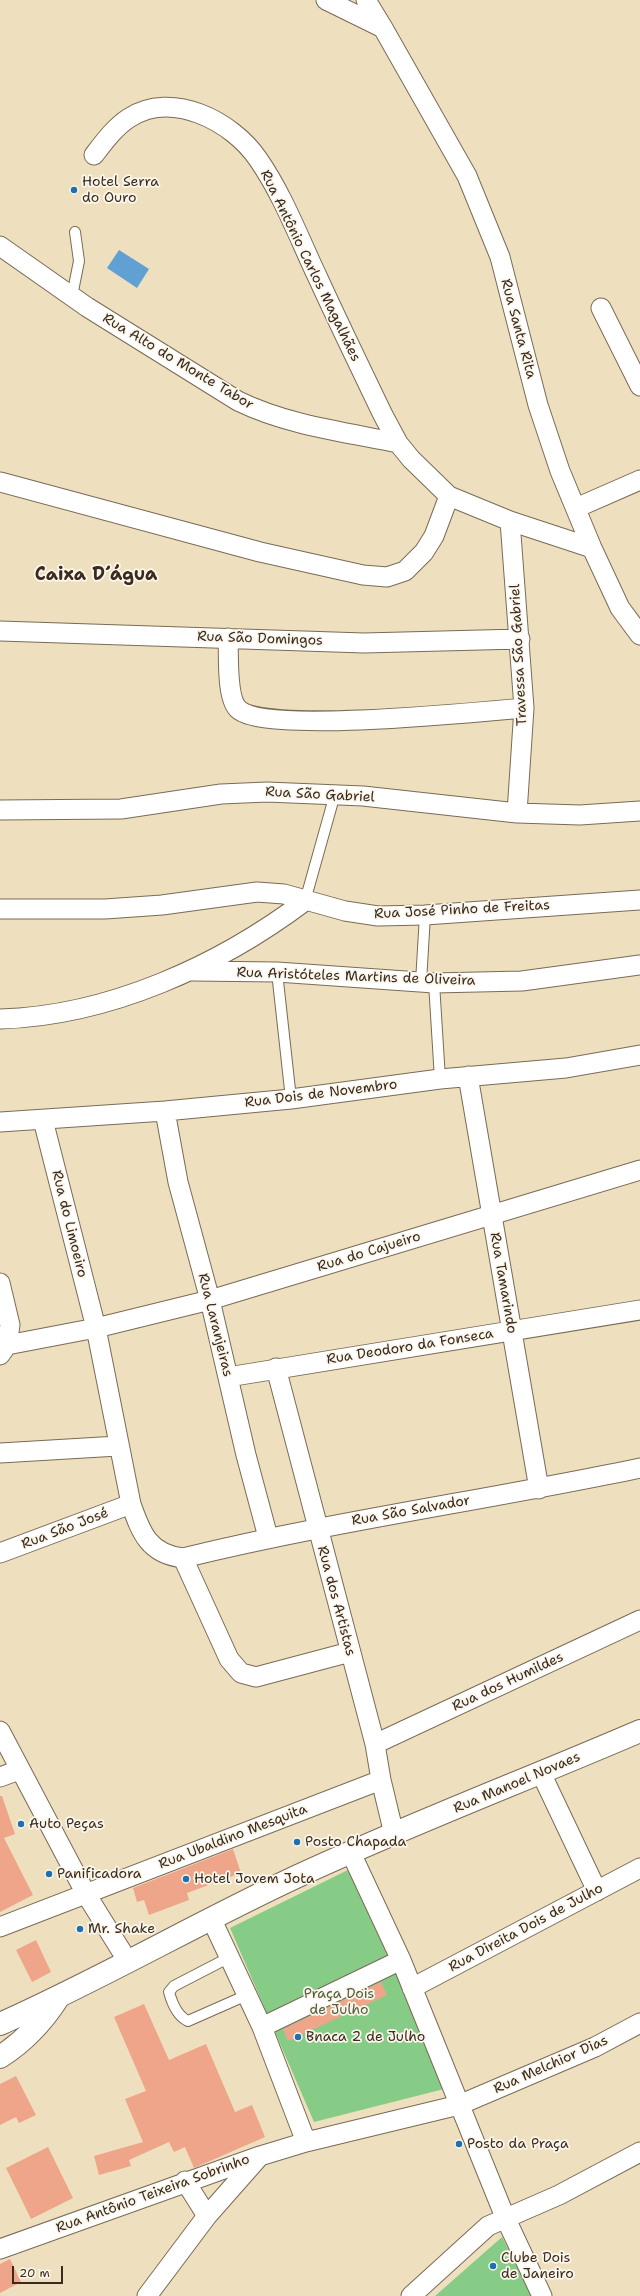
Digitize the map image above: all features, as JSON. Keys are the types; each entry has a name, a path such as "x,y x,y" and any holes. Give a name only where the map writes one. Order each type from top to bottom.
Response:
{"street":[{"path":"326,0 383,28"},
{"name":"Rua Santa Rita","path":"366,0 467,176 484,214 500,257 538,405 560,471 592,548 620,608 640,635"},
{"name":"Rua Antônio Carlos Magalhães","path":"94,155 109,136 130,118 155,107 181,107 208,116 234,135 257,158 283,204 383,415 398,443 427,477 449,496 510,521 592,548"},
{"name":"Rua Alto do Monte Tabor","path":"0,246 72,296 210,385 258,411 314,426 398,443"},
{"path":"601,308 640,386"},
{"path":"576,508 640,480"},
{"path":"0,482 260,552 363,575 387,577 405,570 424,552 434,536 449,496"},
{"name":"Travessa São Gabriel","path":"510,521 524,708 517,813"},
{"name":"Rua São Domingos","path":"0,631 364,643 520,639"},
{"path":"228,638 234,703 239,710 248,715 264,718 329,722 524,708"},
{"name":"Rua São Gabriel","path":"0,810 121,809 221,794 267,792 335,794 517,813 580,814 640,810"},
{"name":"Rua José Pinho de Freitas","path":"0,909 105,910 162,905 257,892 284,894 345,912 378,916 425,915 640,900"},
{"path":"0,1020 72,1010 127,995 192,971 245,942 305,901"},
{"name":"Rua Aristóteles Martins de Oliveira","path":"192,971 277,972 428,982 522,981 640,965"},
{"name":"Rua Dois de Novembro","path":"0,1122 165,1111 291,1099 440,1079 566,1068 640,1055"},
{"name":"Rua Tamarindo","path":"468,1076 490,1215 512,1330 538,1489"},
{"name":"Rua Laranjeiras","path":"165,1111 178,1182 210,1300 246,1456 268,1537"},
{"name":"Rua do Limoeiro","path":"43,1120 96,1328"},
{"name":"Rua do Cajueiro","path":"4,1350 210,1300 640,1170"},
{"path":"0,1283 10,1325 4,1350"},
{"name":"Rua Deodoro da Fonseca","path":"228,1377 640,1310"},
{"path":"96,1328 118,1446 131,1504 140,1531 150,1544 170,1556 183,1558 229,1659 241,1673 256,1677 350,1652"},
{"name":"Rua dos Artistas","path":"276,1368 375,1744 381,1780 394,1834"},
{"path":"0,1453 118,1446"},
{"name":"Rua São Salvador","path":"183,1558 268,1537 538,1489 640,1468"},
{"name":"Rua São José","path":"0,1554 131,1504"},
{"name":"Rua dos Humildes","path":"375,1744 640,1620"},
{"path":"0,1731 19,1770 86,1894 127,1960"},
{"name":"Rua Manoel Novaes","path":"394,1834 640,1731"},
{"path":"0,1777 19,1770"},
{"path":"541,1773 597,1891"},
{"name":"Rua Ubaldino Mesquita","path":"0,1927 381,1780"},
{"path":"0,2024 58,1998 127,1960 211,1918 394,1834"},
{"path":"351,1853 402,1960 505,2217 542,2296"},
{"name":"Rua Direita Dois de Julho","path":"412,1988 640,1868"},
{"path":"211,1918 262,2027 306,2142 459,2105"},
{"path":"262,2027 402,1960"},
{"path":"0,2057 20,2043 36,2029 58,1998"},
{"name":"Rua Melchior Dias","path":"459,2105 595,2047 640,2022"},
{"name":"Rua Antônio Teixeira Sobrinho","path":"0,2249 185,2181 306,2142"},
{"path":"410,2296 477,2234 505,2217 554,2197 640,2152"},
{"path":"147,2296 207,2216 260,2156"},
{"path":"185,2181 207,2216"}],"lane":[{"path":"72,296 79,261 76,232"},
{"path":"305,901 335,794"},
{"path":"425,915 428,982 440,1079"},
{"path":"277,972 291,1099"},
{"path":"230,1957 174,1986 169,1992 172,2001 181,2017 188,2021 247,1995"}],"green space":[{"name":"Praça Dois de Julho","path":"352,1868 448,2088 314,2122 230,1928"},
{"name":"Clube Dois de Janeiro","path":"502,2237 532,2296 435,2296"}],"water":[{"path":"119,250 149,269 137,288 107,268"}],"building":[{"path":"0,1796 2,1796 15,1834 4,1838 33,1895 0,1912"},
{"name":"Hotel Jovem Jota","path":"233,1849 241,1873 187,1893 189,1900 149,1915 144,1900 137,1902 133,1888"},
{"path":"36,1940 51,1972 32,1982 16,1950"},
{"path":"381,1982 387,1995 288,2041 283,2029"},
{"path":"144,2004 169,2060 206,2044 235,2112 252,2105 265,2137 194,2168 185,2147 174,2152 169,2142 129,2160 131,2166 99,2175 94,2156 143,2142 125,2099 146,2091 114,2017"},
{"path":"16,2076 36,2115 19,2123 16,2117 0,2125 0,2084"},
{"path":"48,2147 73,2198 31,2219 6,2168"},
{"path":"10,2259 21,2282 0,2293 0,2264"}],"place":[{"name":"Hotel Serra do Ouro","path":"74,190"},
{"name":"Auto Peças","path":"21,1824"},
{"name":"Posto Chapada","path":"297,1842"},
{"name":"Panificadora","path":"49,1874"},
{"name":"Hotel Jovem Jota","path":"186,1879"},
{"name":"Mr. Shake","path":"80,1929"},
{"name":"Bnaca 2 de Julho","path":"298,2037"},
{"name":"Posto da Praça","path":"459,2144"},
{"name":"Clube Dois de Janeiro","path":"493,2266"}],"district":[{"name":"Caixa D´água","path":"96,575"}]}
